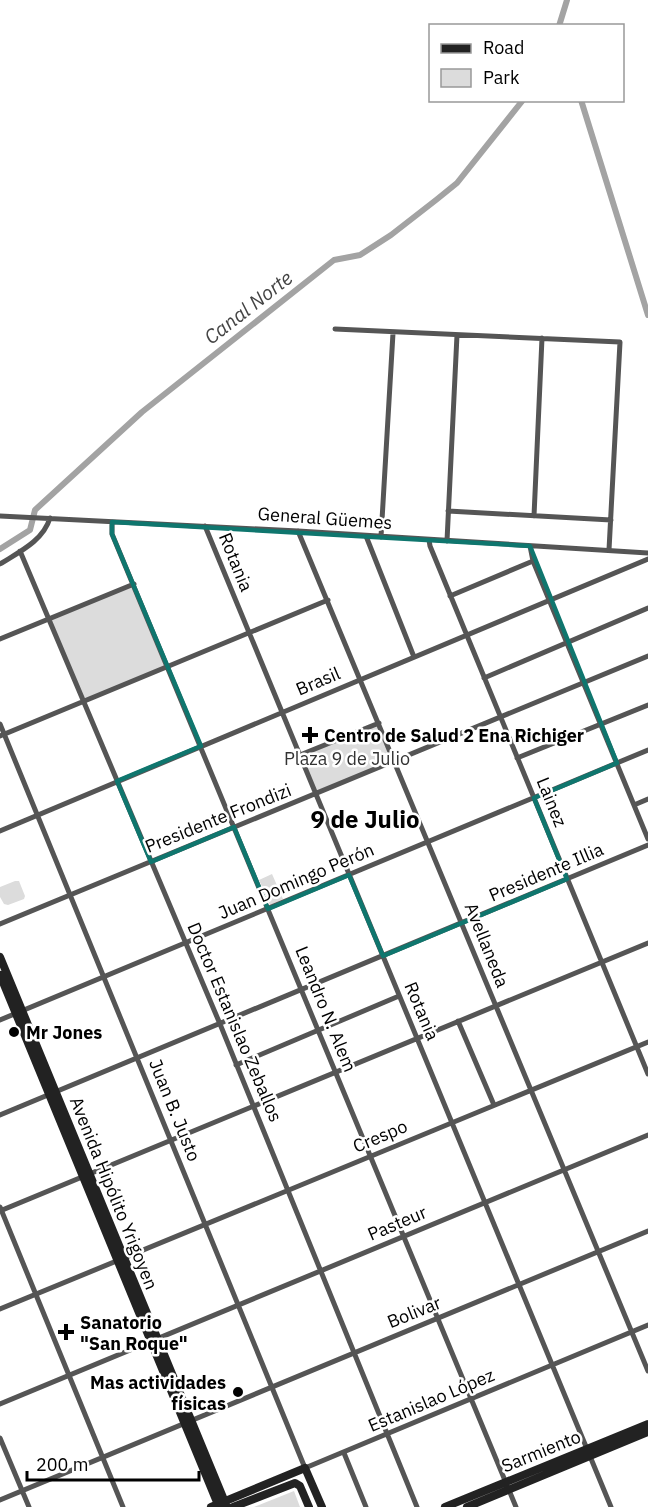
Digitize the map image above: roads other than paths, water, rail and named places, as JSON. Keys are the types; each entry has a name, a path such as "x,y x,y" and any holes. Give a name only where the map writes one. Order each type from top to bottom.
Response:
{"street":[{"path":"335,329 621,342 609,550"},
{"path":"381,537 393,333"},
{"path":"447,541 457,335"},
{"path":"534,516 542,338"},
{"path":"448,511 611,520"},
{"name":"General Güemes","path":"0,516 298,531 648,553"},
{"path":"0,564 21,551 45,531 50,518"},
{"name":"Leandro N. Alem","path":"112,522 112,534 516,1507"},
{"name":"Rotania","path":"205,526 611,1507"},
{"name":"Avellaneda","path":"298,531 648,1371"},
{"path":"366,536 414,657"},
{"name":"Lainez","path":"429,540 450,596 648,1074"},
{"path":"530,546 549,600 648,839"},
{"name":"Doctor Estanislao Zeballos","path":"21,551 254,1106 417,1507"},
{"name":"Brasil","path":"0,831 648,559"},
{"path":"450,596 534,561"},
{"path":"0,639 134,584"},
{"path":"2,736 328,600"},
{"path":"484,678 648,608"},
{"name":"Presidente Frondizi","path":"0,924 648,656"},
{"path":"517,758 648,705"},
{"path":"300,755 379,723"},
{"name":"Juan B. Justo","path":"0,724 2,736 71,895 322,1507"},
{"name":"Juan Domingo Perón","path":"0,1020 648,750"},
{"path":"634,805 648,799"},
{"name":"Presidente Illia","path":"0,1115 648,845"},
{"path":"123,1507 1,1210 648,943"},
{"name":"Avenida Hipólito Yrigoyen","path":"0,957 19,1013"},
{"name":"Avenida Hipólito Yrigoyen","path":"0,975 19,1013 53,1094 220,1505"},
{"path":"236,1065 399,996"},
{"path":"458,1021 494,1105"},
{"name":"Crespo","path":"0,1309 648,1042"},
{"name":"Pasteur","path":"0,1404 648,1135"},
{"name":"Bolivar","path":"188,1422 648,1231"},
{"name":"Estanislao López","path":"220,1505 648,1325"},
{"path":"0,1500 188,1422"},
{"name":"Sarmiento","path":"588,1453 648,1424"},
{"name":"Sarmiento","path":"446,1507 648,1432"},
{"path":"0,1438 29,1507"},
{"path":"344,1453 366,1507"},
{"path":"233,1507 290,1483 300,1486 309,1507"},
{"name":"Sarmiento","path":"467,1507 507,1486"}],"waterway":[{"name":"Canal Norte","path":"560,24 567,0"},
{"name":"Canal Norte","path":"0,549 30,530 35,510 142,412 334,260 360,255 391,235 457,183 521,102"},
{"path":"582,102 648,315"}],"place":[{"name":"Centro de Salud 2 Ena Richiger","path":"310,735"},
{"name":"Mr Jones","path":"14,1032"},
{"name":"Sanatorio \"San Roque\"","path":"66,1332"},
{"name":"Mas actividades físicas","path":"238,1392"}],"district":[{"name":"9 de Julio","path":"365,819"}],"park label":[{"name":"Plaza 9 de Julio","path":"347,758"}]}
